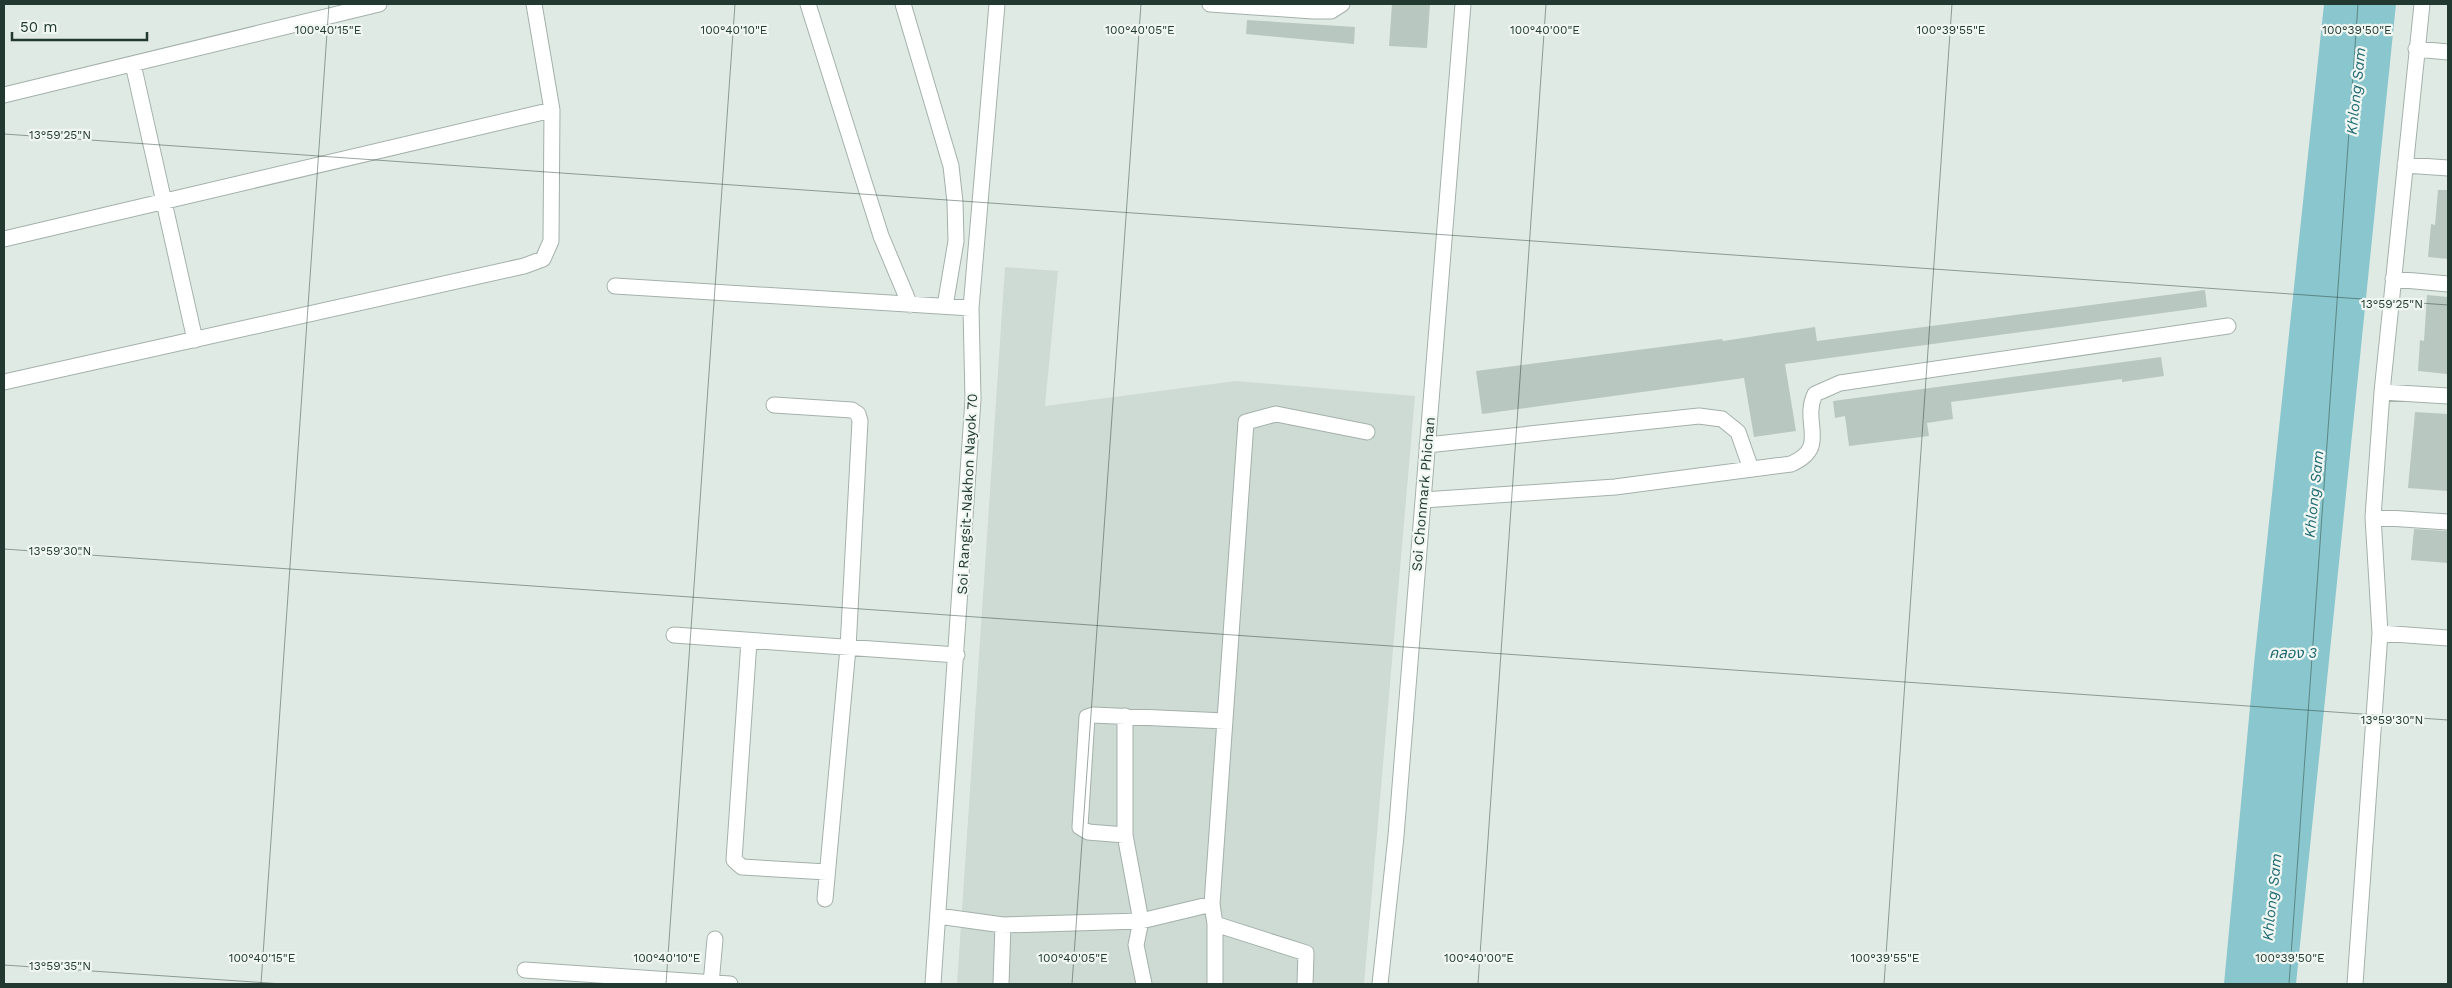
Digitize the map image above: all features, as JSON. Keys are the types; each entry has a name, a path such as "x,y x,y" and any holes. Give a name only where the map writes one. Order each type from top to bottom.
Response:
{"street":[{"path":"4,95 378,4"},
{"path":"4,382 514,268 543,259 551,241 552,110 534,4"},
{"path":"808,4 881,236 910,305"},
{"name":"Soi Rangsit-Nakhon Nayok 70","path":"933,984 957,655 973,399 971,308 996,4"},
{"path":"1210,4 1313,11 1330,11 1342,4"},
{"name":"Soi Chonmark Phichan","path":"1380,984 1396,826 1463,4"},
{"path":"2355,984 2380,634 2373,517 2382,392 2422,4"},
{"path":"906,6 951,166 956,202 956,241 945,306"},
{"path":"2416,49 2448,52"},
{"path":"133,64 195,340"},
{"path":"4,239 552,110"},
{"path":"2405,165 2448,168"},
{"path":"2393,279 2448,284"},
{"path":"615,286 971,308"},
{"path":"1423,500 1615,487 1791,464 1804,458 1811,450 1813,436 1810,405 1815,394 1840,383 2228,326"},
{"path":"2382,392 2448,396"},
{"path":"774,405 852,410 858,414 860,421 848,648 825,899"},
{"path":"1216,984 1215,924 1212,904 1246,422 1276,414 1366,432"},
{"path":"1427,445 1699,416 1722,419 1738,432 1751,469"},
{"path":"2373,517 2448,522"},
{"path":"2380,634 2448,638"},
{"path":"674,635 957,655"},
{"path":"749,640 734,860 742,868 827,872"},
{"path":"1125,835 1088,832 1080,827 1087,718 1093,715 1225,721"},
{"path":"1125,716 1125,835 1141,921 1136,945 1144,984"},
{"path":"938,916 1003,925 1141,921 1212,904"},
{"path":"1215,924 1306,953 1305,984"},
{"path":"1001,984 1003,925"},
{"path":"712,984 716,939"},
{"path":"525,970 730,984"}],"shaded area":[{"path":"1005,267 1058,271 1045,406 1236,381 1415,396 1364,984 957,984"}],"water":[{"name":"คลอง 3","path":"2324,4 2396,4 2296,984 2224,984 2254,664"}],"building":[{"path":"1392,4 1430,4 1427,48 1389,46"},
{"path":"1247,20 1355,27 1354,44 1246,34"},
{"path":"2438,190 2448,190 2448,259 2428,257 2431,224 2435,225"},
{"path":"2205,290 2207,307 1785,364 1796,431 1754,437 1744,378 1482,414 1476,371 1722,339 1723,341 1815,327 1817,341"},
{"path":"2427,295 2448,297 2447,374 2418,371 2420,340 2424,341"},
{"path":"2161,357 2164,376 2122,382 2122,379 1951,402 1953,419 1927,423 1929,436 1849,446 1845,416 1835,418 1833,401"},
{"path":"2415,412 2448,414 2448,491 2408,488"},
{"path":"2414,529 2448,531 2448,563 2411,560"}],"water label":[{"name":"Khlong Sam","path":"2356,91"},
{"name":"Khlong Sam","path":"2314,494"},
{"name":"Khlong Sam","path":"2272,897"}]}
